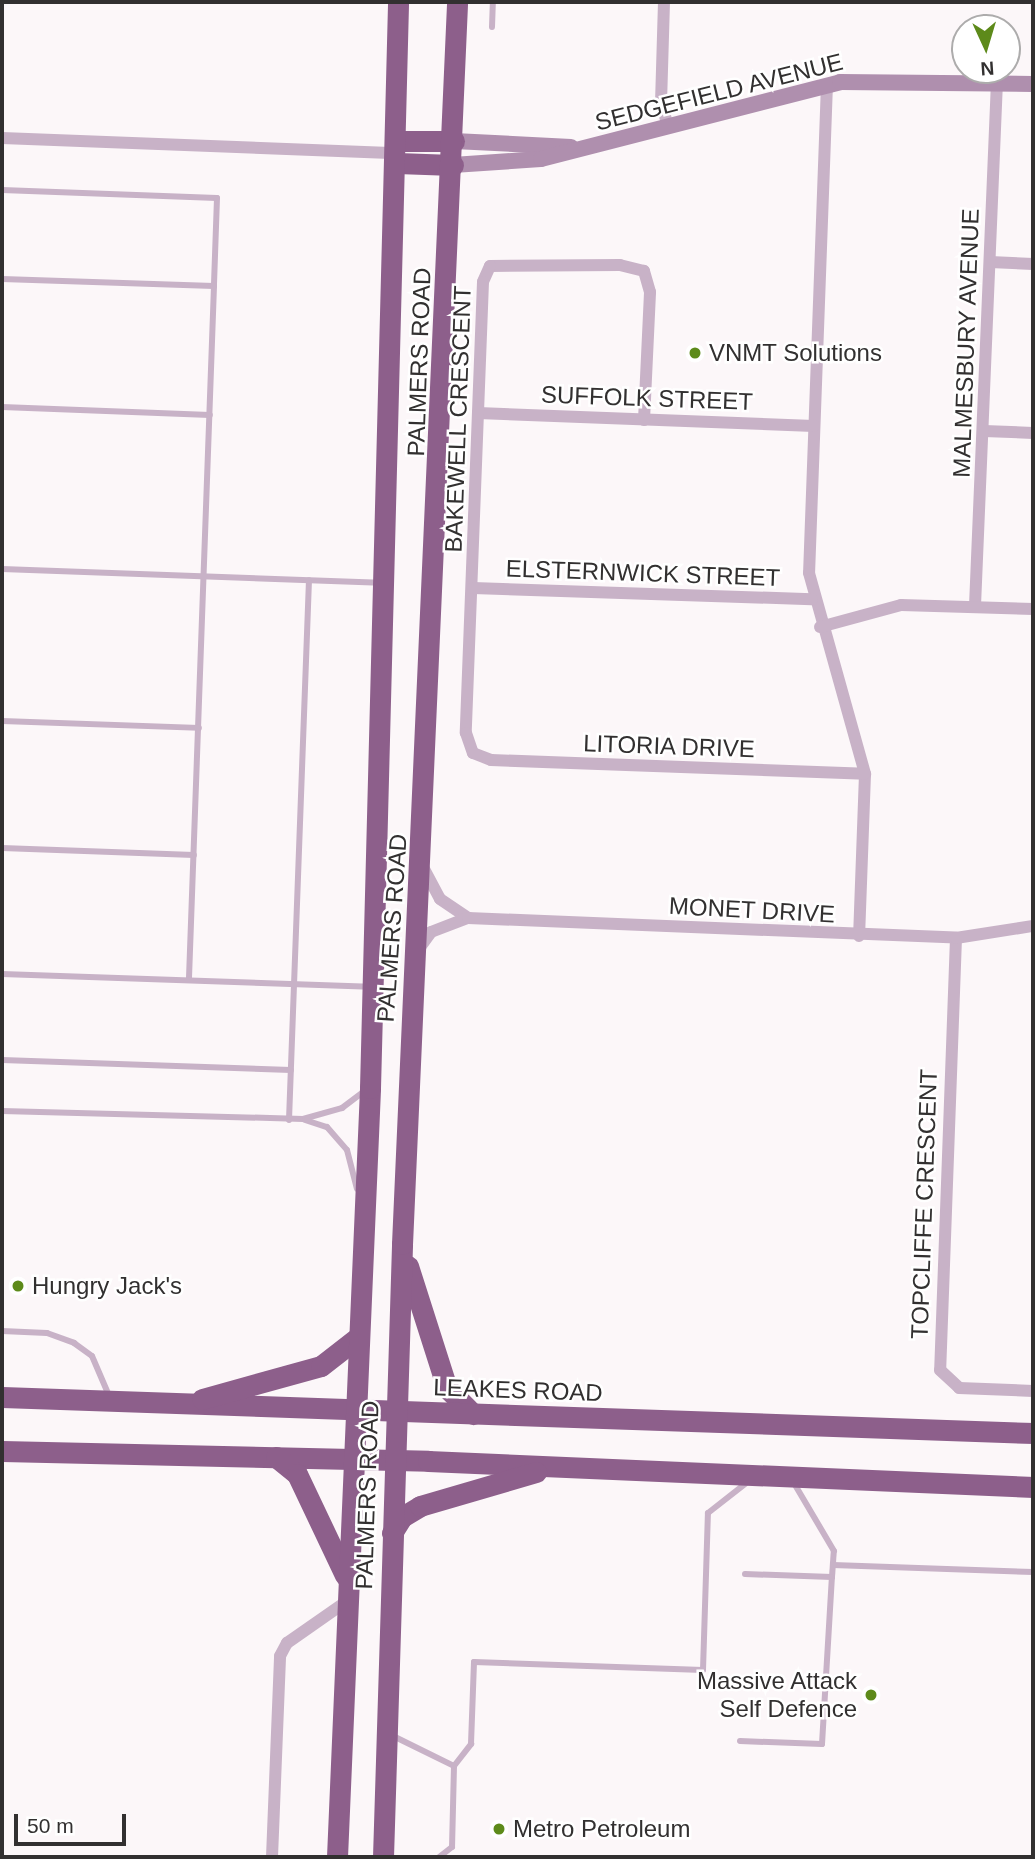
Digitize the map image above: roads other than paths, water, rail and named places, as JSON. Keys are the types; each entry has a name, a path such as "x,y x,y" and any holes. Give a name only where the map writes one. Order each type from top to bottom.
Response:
{"highway":[{"name":"PALMERS ROAD","path":"337,1857 350,1593 353,1411 370,1088 370,987 397,153 398,2"},
{"name":"PALMERS ROAD","path":"383,1857 402,1244 415,961 423,867 454,141 457,2"},
{"path":"397,153 454,141"},
{"path":"397,153 453,164"},
{"path":"402,1244 447,1388 458,1405 475,1415"},
{"path":"176,1405 321,1366 357,1338"},
{"name":"LEAKES ROAD","path":"2,1397 396,1413 1033,1433"},
{"path":"2,1451 394,1459 1033,1487"},
{"path":"276,1457 298,1474 350,1593"},
{"path":"393,1533 402,1517 420,1506 559,1466"}],"street":[{"path":"664,2 661,101 668,127"},
{"name":"SEDGEFIELD AVENUE","path":"453,164 541,159 827,84 951,83"},
{"path":"827,84 814,426 811,599 865,774 859,936"},
{"name":"MALMESBURY AVENUE","path":"975,606 997,84"},
{"path":"2,138 397,153"},
{"name":"SEDGEFIELD AVENUE","path":"454,141 583,148"},
{"path":"990,262 1033,264"},
{"name":"BAKEWELL CRESCENT","path":"473,753 466,733 483,282 490,266 635,266 649,282 644,420"},
{"name":"SUFFOLK STREET","path":"478,413 814,426"},
{"path":"984,431 1033,433"},
{"name":"ELSTERNWICK STREET","path":"472,588 811,599"},
{"path":"820,627 872,609 975,606 1033,609"},
{"name":"LITORIA DRIVE","path":"473,753 491,760 865,774"},
{"path":"423,867 440,899 468,918"},
{"name":"MONET DRIVE","path":"415,961 431,932 468,918 956,938 1033,926"},
{"name":"TOPCLIFFE CRESCENT","path":"956,938 940,1370 959,1388 1033,1391"},
{"path":"272,1857 280,1656 287,1643 350,1593"}],"lane":[{"path":"492,27 493,2"},
{"path":"2,190 217,198 190,979"},
{"path":"2,279 214,286"},
{"path":"2,407 210,415"},
{"path":"2,569 382,583"},
{"path":"289,1120 309,580"},
{"path":"2,721 200,728"},
{"path":"2,848 194,855"},
{"path":"2,974 370,987"},
{"path":"2,1060 291,1070"},
{"path":"2,1111 289,1120 303,1119 342,1108 370,1088"},
{"path":"303,1119 327,1127 347,1150 363,1216"},
{"path":"2,1331 47,1333 74,1343 92,1356 112,1403"},
{"path":"439,1857 452,1846 454,1766 471,1744 474,1662 703,1670 708,1513 759,1474"},
{"path":"740,1741 822,1744 834,1551 789,1476"},
{"path":"833,1565 1033,1572"},
{"path":"745,1574 832,1577"},
{"path":"386,1732 454,1766"}],"place":[{"name":"VNMT Solutions","path":"695,353"},
{"name":"Hungry Jack's","path":"18,1286"},
{"name":"Massive Attack Self Defence","path":"871,1695"},
{"name":"Metro Petroleum","path":"499,1829"}]}
